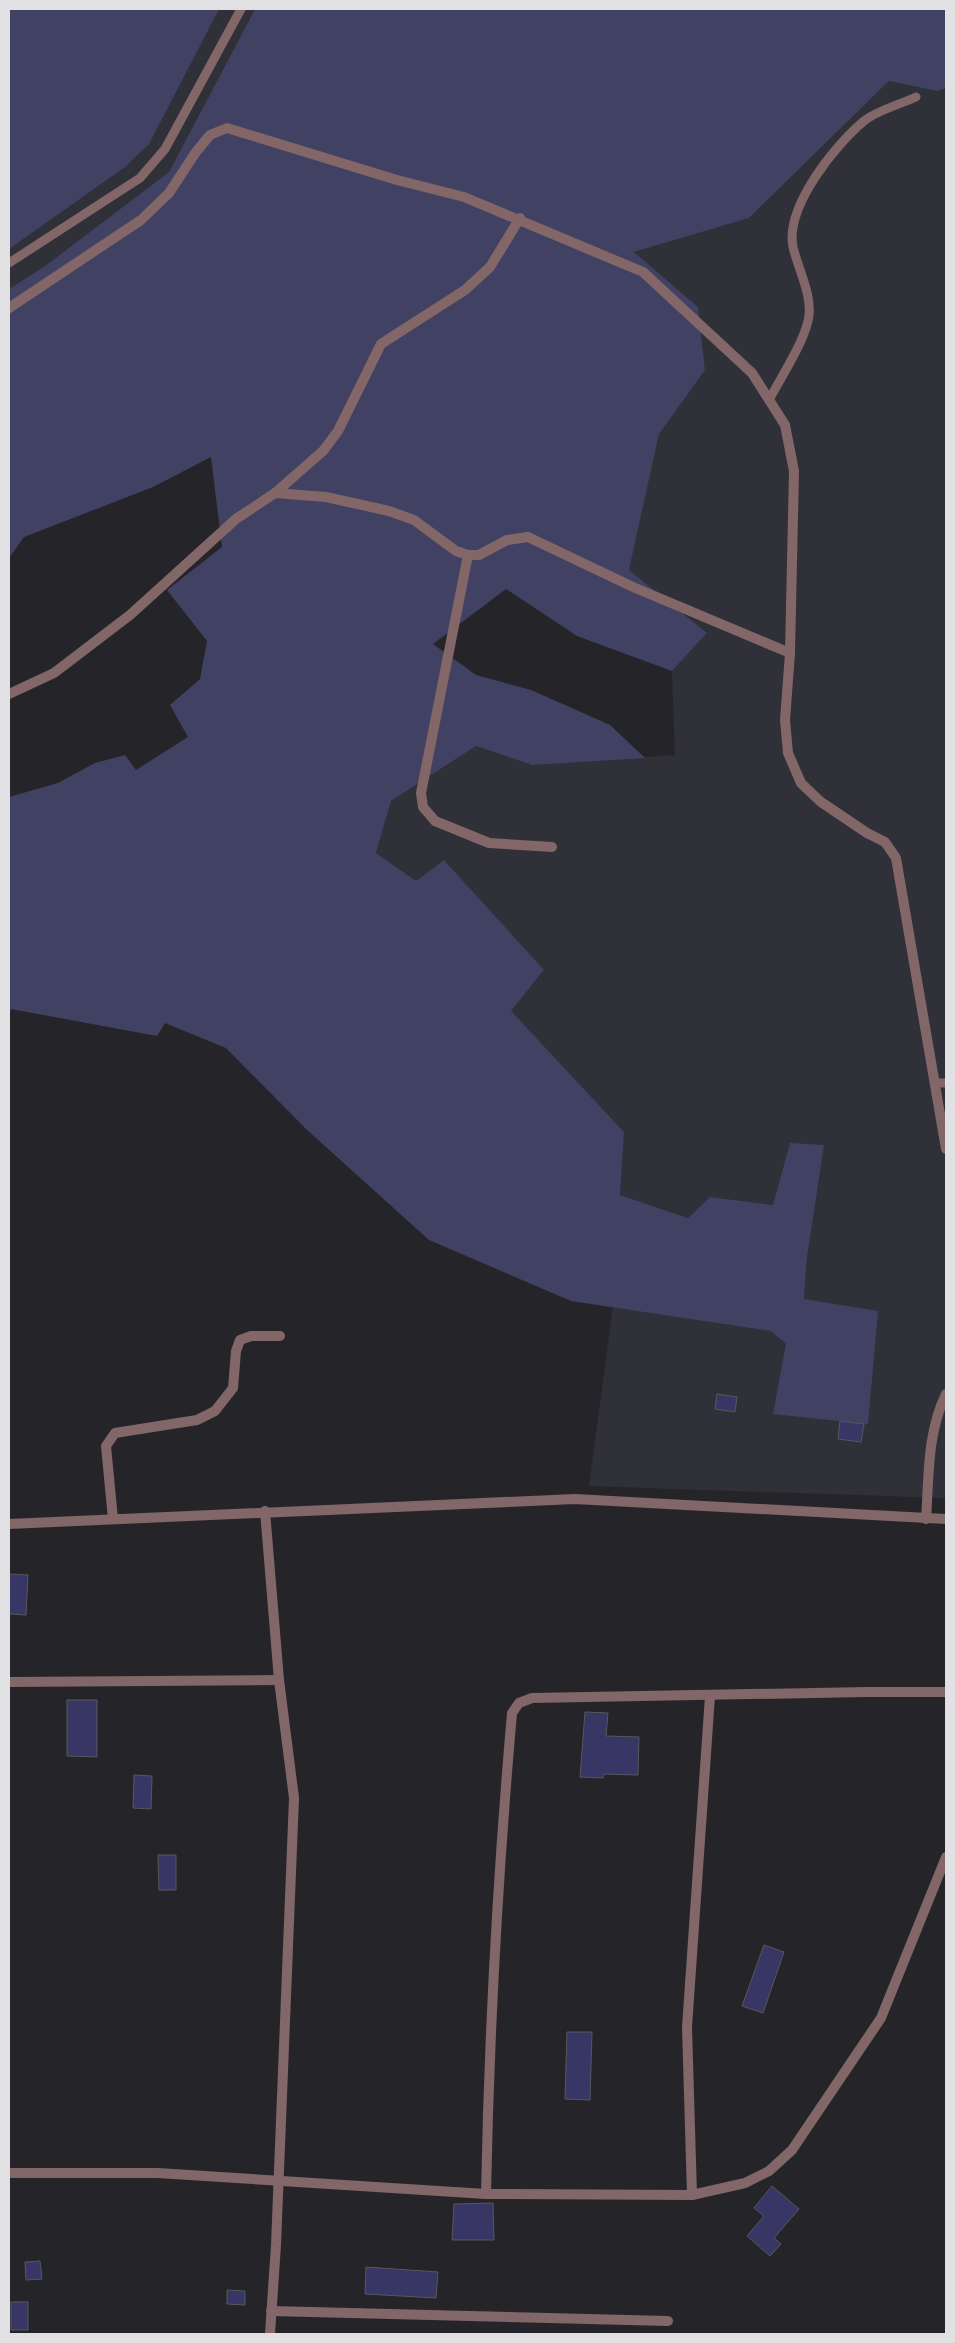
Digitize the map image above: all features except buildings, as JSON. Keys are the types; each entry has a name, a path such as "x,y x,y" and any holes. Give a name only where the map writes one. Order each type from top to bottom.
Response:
{"street":[{"path":"9,308 141,220 169,193 196,152 210,135 227,128 397,180 464,196 520,218 643,272 752,373 785,425 794,471 786,742 788,753 801,784 821,802 867,833 885,842 896,858 946,1149"},
{"path":"9,694 54,673 130,615 236,519 275,493 323,451 338,431 381,344 465,290 490,267 520,218"},
{"path":"275,493 326,497 390,511 414,520 456,550 468,555 479,555 507,540 528,537 633,587 790,653"},
{"path":"468,555 420,792 423,807 435,821 489,843 552,847"},
{"path":"113,1519 106,1446 115,1433 197,1420 215,1411 233,1388 236,1351 240,1340 250,1336 280,1336"},
{"path":"926,1519 934,1423 946,1394"},
{"path":"9,1524 265,1511 575,1499 946,1519"},
{"path":"265,1511 278,1680 294,1798 270,2334"},
{"path":"9,1682 278,1680"},
{"path":"486,2194 488,2082 499,1857 512,1713 520,1703 532,1698 946,1692"},
{"path":"692,2195 687,2027 710,1696"},
{"path":"9,2173 158,2173 486,2194 692,2195 745,2182 769,2171 792,2150 881,2018 946,1857"},
{"path":"271,2311 668,2321"}],"lane":[{"path":"9,263 140,178 165,150 241,9"},
{"path":"769,400 809,320 808,303 793,244 794,226 806,188 841,144 866,120 916,97"},
{"path":"935,1083 946,1083"}],"shaded area":[{"path":"9,9 255,9 169,172 45,266 9,289"},
{"path":"9,9 219,9 149,144 125,167 9,249"},
{"path":"255,9 946,9 946,88 937,91 889,81 749,218 634,252 698,307 705,370 659,434 629,570 707,633 672,671 577,636 506,589 433,644 476,675 531,690 610,725 645,758 532,765 476,746 391,801 376,853 416,881 444,860 544,970 511,1011 624,1132 620,1195 688,1218 710,1197 773,1205 790,1143 824,1145 807,1257 804,1299 878,1311 868,1424 773,1414 786,1344 771,1331 571,1301 429,1240 306,1129 226,1048 165,1023 157,1036 11,1009 9,1014 9,797 58,783 95,763 125,755 136,770 188,737 170,705 200,679 207,641 167,590 222,547 211,457 153,487 24,537 9,558 9,289 45,266 169,172"},
{"path":"889,81 937,91 946,88 946,1498 589,1486 613,1306 771,1331 786,1344 804,1299 807,1257 790,1143 774,1205 710,1197 688,1218 620,1195 624,1132 510,1011 544,971 444,860 416,881 376,853 391,801 476,746 532,765 675,755 672,671 707,633 629,570 659,433 705,370 698,307 634,252 749,218"}]}
